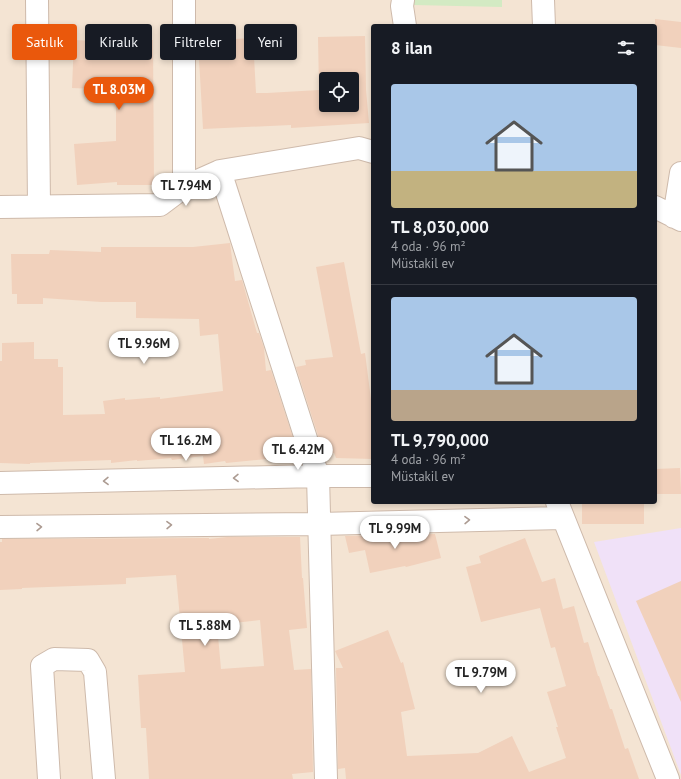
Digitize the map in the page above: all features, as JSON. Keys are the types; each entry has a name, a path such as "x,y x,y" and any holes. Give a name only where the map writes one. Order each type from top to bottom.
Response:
{"street":[{"path":"37,0 40,206"},
{"path":"184,0 184,187"},
{"path":"403,0 402,6 405,24"},
{"path":"543,0 544,24"},
{"path":"0,207 160,205 184,187 220,171 359,148 371,151"},
{"path":"220,171 318,476 326,779"},
{"path":"670,215 681,173"},
{"path":"0,483 371,476"},
{"path":"0,527 319,524 560,510 668,779"},
{"path":"48,779 42,666 54,659 88,660 95,672 104,779"}],"shaded area":[{"path":"0,0 681,0 681,779 0,779"},
{"path":"681,528 681,775 594,542"}],"green space":[{"path":"414,0 502,0 502,7 413,5"}],"building":[{"path":"655,19 681,22 681,48 657,45 657,24 655,24"},
{"path":"365,36 366,90 369,123 291,128 291,125 203,129 199,60 236,60 236,39 244,38 244,60 254,60 256,93 319,90 318,37"},
{"path":"77,40 85,41 85,60 152,60 153,40 154,185 117,185 117,182 77,185 74,144 116,141 116,90 72,88 73,60 77,60"},
{"path":"230,243 235,281 242,280 257,333 259,333 264,348 266,371 271,370 299,456 226,463 225,461 204,464 203,456 172,460 171,458 111,463 111,460 30,464 0,463 0,361 2,361 2,343 34,342 34,359 58,359 58,367 63,367 63,415 105,414 103,401 125,398 125,400 160,397 160,399 223,391 218,334 200,336 199,319 136,318 136,302 101,302 43,298 43,304 17,304 17,294 12,294 11,254 49,254 50,250 101,252 101,247 193,247"},
{"path":"344,262 361,354 365,353 371,400 371,459 336,458 334,453 324,454 296,367 306,365 305,360 333,357 316,267"},
{"path":"680,468 681,494 657,494 657,469"},
{"path":"582,504 644,504 644,524 582,524"},
{"path":"435,534 441,558 406,567 370,573 365,550 349,553 345,536"},
{"path":"227,537 300,537 307,628 289,630 294,670 311,669 313,772 292,774 293,779 149,779 146,728 141,728 138,675 185,672 176,575 126,578 126,584 0,590 0,542 2,542 2,539 209,539","holes":["260,620 264,666 221,669 217,625"]},
{"path":"525,538 542,582 555,578 563,609 574,606 584,643 588,642 610,709 612,709 625,749 628,748 639,779 346,779 345,768 338,769 336,668 343,668 335,651 388,630 401,663 403,662 415,709 401,712 407,756 478,753 512,736 529,772 566,758 547,692 566,686 555,647 551,648 540,608 481,622 466,567 481,563 479,556"},
{"path":"681,581 681,702 636,601"}]}
